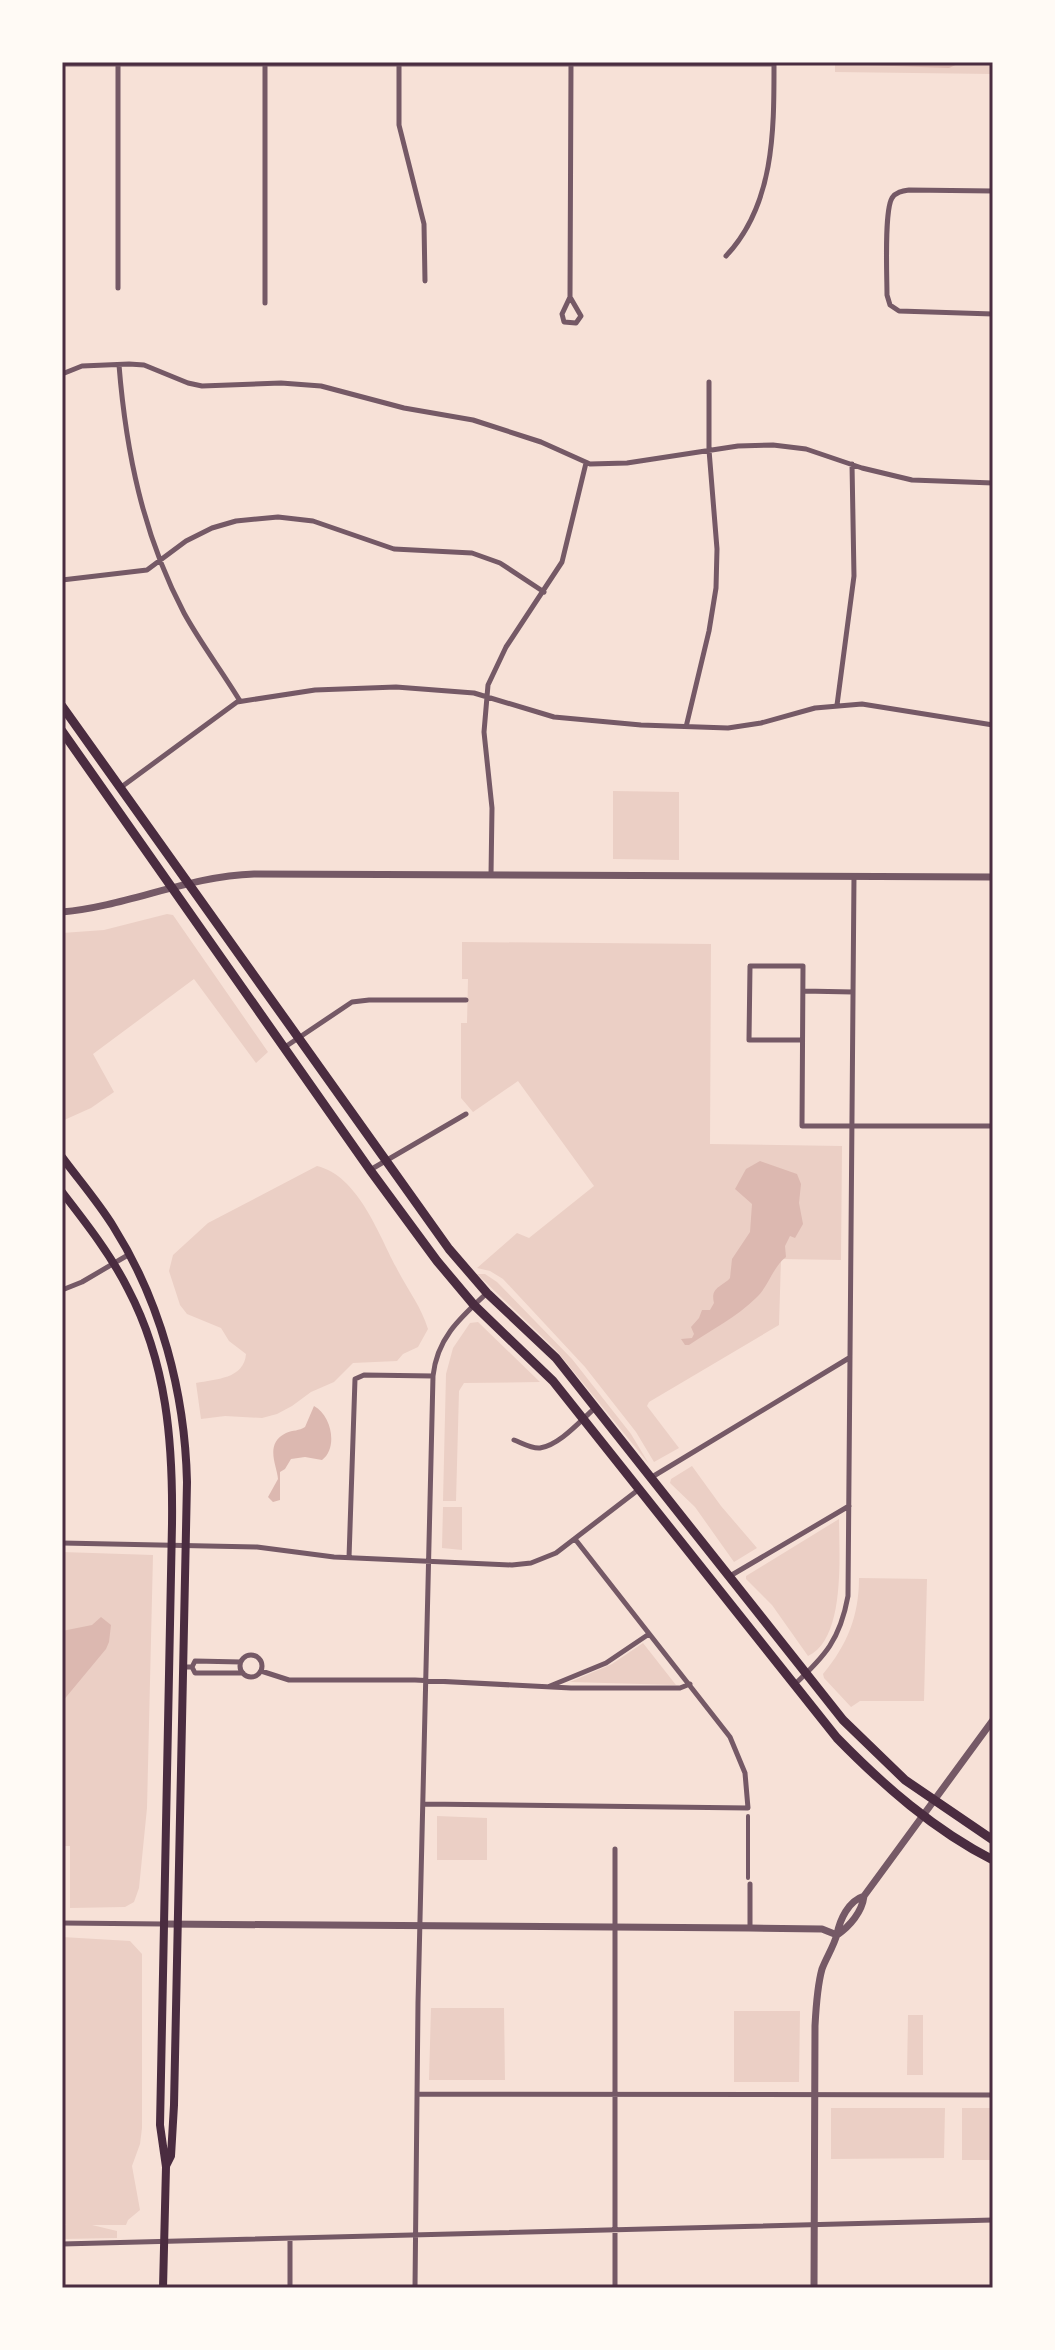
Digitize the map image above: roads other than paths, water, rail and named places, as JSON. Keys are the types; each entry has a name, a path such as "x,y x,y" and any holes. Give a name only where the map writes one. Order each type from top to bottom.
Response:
{"main road":[{"path":"62,706 449,1249 487,1293 556,1358 806,1673 872,1750 905,1780 993,1840"},
{"path":"62,731 437,1261 474,1305 539,1365 793,1686 862,1763 923,1815 993,1860"},
{"path":"62,1157 110,1223 160,1326 178,1393 186,1460 187,1667 171,2156 166,2167"},
{"path":"62,1192 113,1264 142,1320 163,1388 172,1462 160,2125 166,2167 163,2288"}],"street":[{"path":"399,63 399,125 424,224 425,281"},
{"path":"570,297 581,316 576,323 568,324 562,314 570,297 571,63"},
{"path":"62,64 774,63 774,119 767,174 749,226 726,256"},
{"path":"118,64 118,288"},
{"path":"265,65 265,303"},
{"path":"993,191 900,192 893,197 889,206 887,256 887,295 890,305 899,311 993,314"},
{"path":"119,364 130,461 143,514 190,623 240,701"},
{"path":"62,374 82,366 144,365 202,386 281,383 321,386 404,408 473,420 541,442 586,463 627,463 751,445 789,446 912,480 993,483"},
{"path":"686,727 716,588 716,515 709,450 709,382"},
{"path":"491,875 491,800 484,732 486,696 491,677 506,647 562,562 586,463"},
{"path":"837,705 854,576 852,464"},
{"path":"62,580 147,570 186,541 212,528 256,518 287,518 328,526 394,549 472,553 500,563 544,592"},
{"path":"120,788 240,701 315,690 369,687 444,690 486,696 537,713 570,719 686,727 742,727 837,705 883,705 993,725"},
{"path":"62,912 115,904 225,875 258,873 993,877"},
{"path":"793,1686 823,1658 836,1638 844,1619 849,1581 854,876"},
{"path":"802,1040 749,1040 750,966 803,966 802,1126 993,1126"},
{"path":"803,991 853,992"},
{"path":"284,1048 343,1007 361,1000 466,1000"},
{"path":"370,1170 466,1114"},
{"path":"62,1290 128,1255"},
{"path":"415,2288 433,1376 445,1336 487,1293"},
{"path":"652,1477 850,1357"},
{"path":"349,1558 355,1379 360,1375 433,1376"},
{"path":"514,1440 532,1447 546,1446 596,1407"},
{"path":"62,1543 257,1547 349,1558 512,1565 544,1559 575,1539 638,1489"},
{"path":"730,1576 849,1506"},
{"path":"423,1804 748,1808 745,1773 735,1745 575,1539"},
{"path":"549,1687 557,1681 606,1663 649,1634"},
{"path":"261,1671 261,1662 254,1656 248,1656 241,1662 195,1661 187,1667 195,1673 243,1673 251,1677 261,1671 289,1680 426,1680 549,1687 680,1688 690,1684"},
{"path":"241,1662 243,1673"},
{"path":"814,2288 815,2026 818,1988 824,1965 837,1935 851,1923 863,1905 864,1896 993,1720"},
{"path":"748,1816 750,1928"},
{"path":"615,1849 615,2288"},
{"path":"62,1923 822,1929 837,1935"},
{"path":"417,2094 993,2095"},
{"path":"62,2244 993,2220"},
{"path":"290,2239 290,2288"}]}
